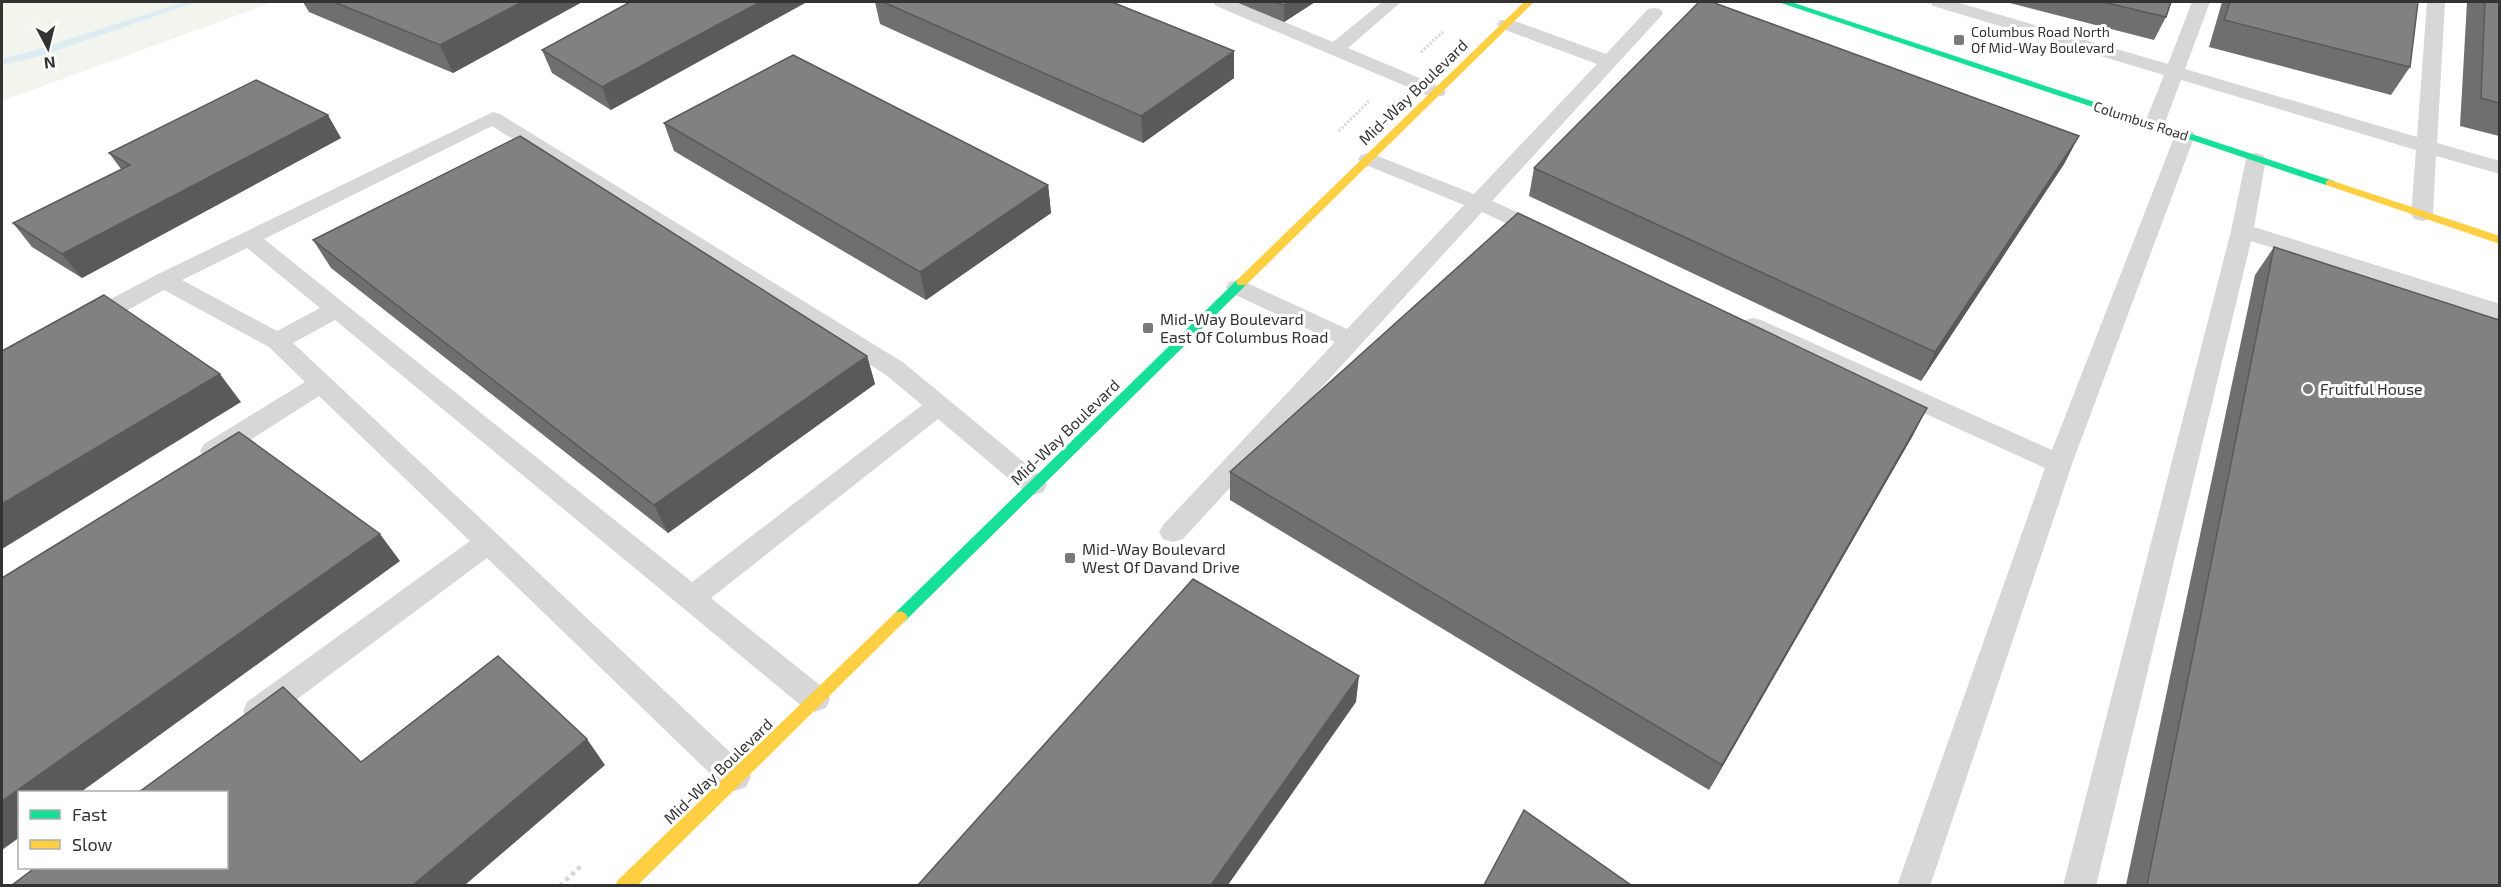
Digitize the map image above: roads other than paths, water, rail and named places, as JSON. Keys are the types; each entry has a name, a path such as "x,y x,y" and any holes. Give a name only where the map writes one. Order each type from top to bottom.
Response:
{"street":[{"name":"Mid-Way Boulevard","path":"624,885 1529,2"},
{"name":"Columbus Road","path":"1783,2 2499,240"}],"lane":[{"path":"1222,2 1436,92"},
{"path":"1335,50 1392,2"},
{"path":"1939,2 2499,168"},
{"path":"2154,125 2201,2"},
{"path":"2422,214 2436,2"},
{"path":"1173,532 1654,13"},
{"path":"1506,24 1610,62"},
{"path":"73,330 164,280 493,118 895,369 1034,485"},
{"path":"1913,885 2059,464 2184,135"},
{"path":"1368,159 1479,203 1564,242"},
{"path":"2079,885 2242,231 2256,159"},
{"path":"2242,231 2499,312"},
{"path":"249,238 693,597 815,699"},
{"path":"164,280 277,341 735,777"},
{"path":"1237,287 1350,340"},
{"path":"277,341 337,309"},
{"path":"1737,319 2059,464"},
{"path":"193,463 321,383"},
{"path":"693,597 937,406"},
{"path":"232,730 488,543"}],"waterway":[{"path":"2,62 36,54 192,2"}],"place":[{"name":"Columbus Road North Of Mid-Way Boulevard","path":"1959,40"},
{"name":"Mid-Way Boulevard East Of Columbus Road","path":"1148,328"},
{"name":"Fruitful House","path":"2308,389"},
{"name":"Mid-Way Boulevard West Of Davand Drive","path":"1070,558"}]}
